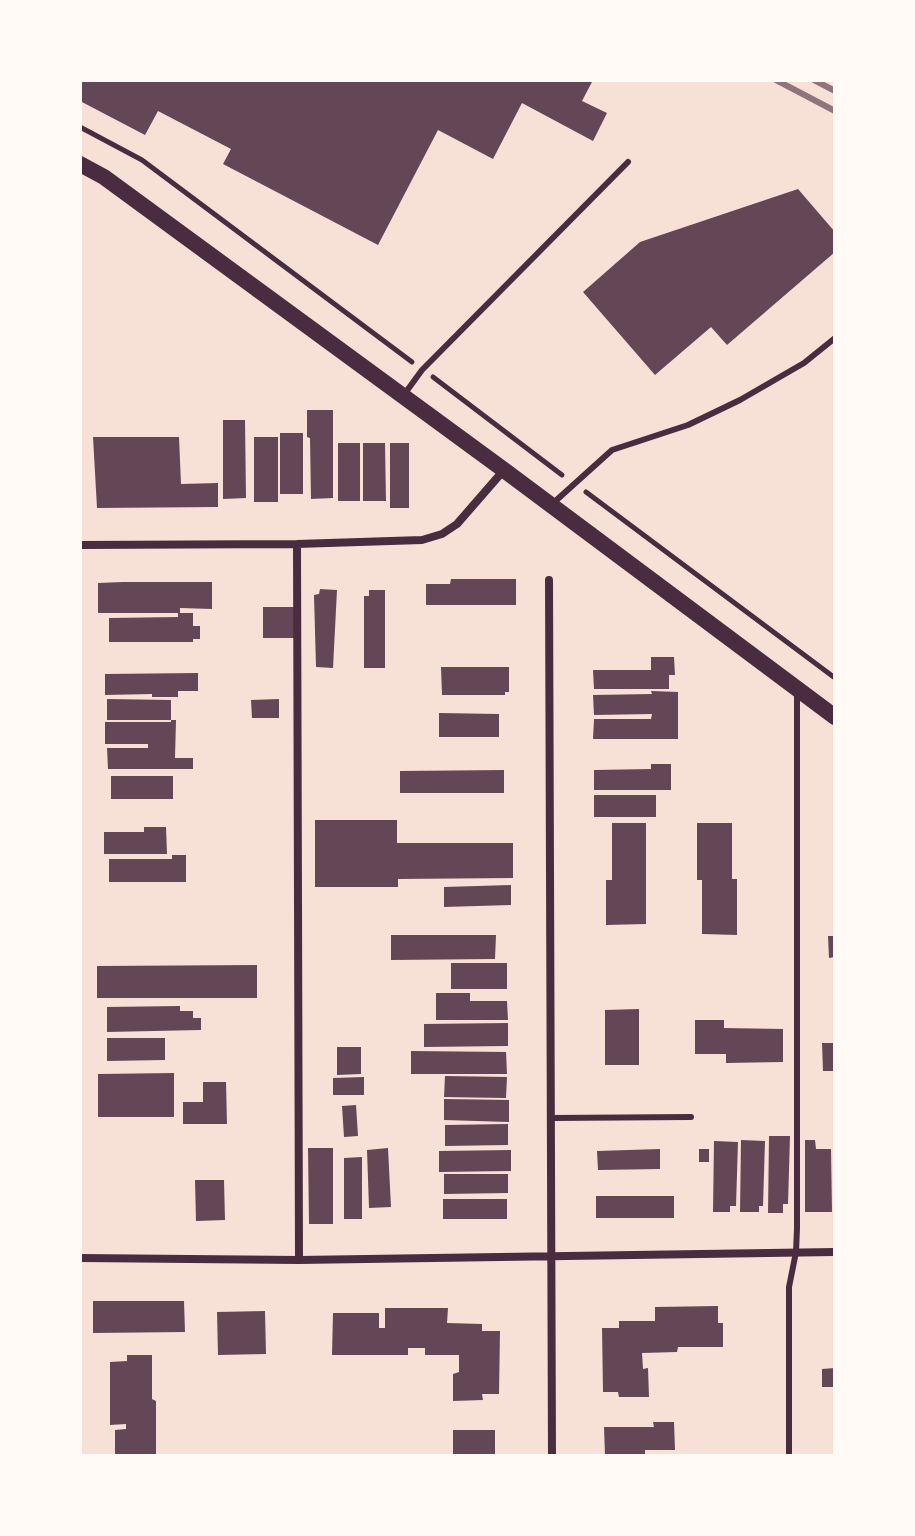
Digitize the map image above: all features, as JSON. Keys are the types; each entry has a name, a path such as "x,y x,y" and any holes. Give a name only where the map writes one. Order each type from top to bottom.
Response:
{"main road":[{"path":"80,164 104,177 403,396 835,717"}],"street":[{"path":"80,545 422,540 442,534 457,524 504,470"},
{"path":"297,544 299,1260"},
{"path":"549,580 552,1456"},
{"path":"80,1258 299,1260 835,1252"}],"lane":[{"path":"403,396 422,370 628,162"},
{"path":"551,505 612,450 688,425 740,400 804,363 835,338"},
{"path":"789,1456 789,1280 796,1252 797,688"},
{"path":"551,1118 691,1117"}],"path":[{"path":"80,127 142,160 835,678"}],"building":[{"path":"83,80 593,80 582,101 607,113 593,141 522,103 493,159 438,130 378,245 223,164 231,149 158,111 145,135 80,101"},
{"path":"798,189 835,232 835,252 727,345 711,327 655,375 583,292 640,242"},
{"path":"307,410 333,410 333,498 311,499"},
{"path":"223,420 245,420 246,498 223,499"},
{"path":"280,433 303,433 303,494 280,494"},
{"path":"93,437 179,437 181,484 218,483 218,507 97,508"},
{"path":"254,437 278,437 278,502 254,502"},
{"path":"338,443 360,443 360,501 338,501"},
{"path":"363,443 385,443 386,501 363,501"},
{"path":"390,443 409,443 409,508 390,508"},
{"path":"451,579 516,579 516,605 426,605 426,584 450,584"},
{"path":"212,582 212,609 180,608 180,613 193,613 193,626 200,626 200,639 193,639 193,642 109,642 109,618 178,617 178,613 98,613 98,583"},
{"path":"320,589 337,590 333,668 316,667 314,595 319,594"},
{"path":"369,590 385,590 385,668 364,668 364,596 369,596"},
{"path":"263,607 295,607 294,638 263,638"},
{"path":"651,657 674,657 675,675 669,675 669,689 594,689 593,670 651,670"},
{"path":"441,667 509,667 509,692 505,695 442,695"},
{"path":"198,673 198,691 178,691 178,697 105,695 105,674"},
{"path":"651,691 678,692 678,739 593,739 594,719 651,719 652,714 594,715 593,695 652,694"},
{"path":"107,699 171,700 171,720 107,720"},
{"path":"279,699 279,718 252,718 251,700"},
{"path":"439,713 499,714 499,737 439,737"},
{"path":"176,720 175,758 193,758 193,769 108,769 107,748 148,748 148,744 105,744 105,722"},
{"path":"651,764 671,764 671,790 594,790 594,770 651,769"},
{"path":"504,770 504,793 400,793 400,771"},
{"path":"111,776 173,776 173,799 111,799"},
{"path":"594,795 656,795 656,817 594,817"},
{"path":"315,820 397,820 397,843 513,843 513,878 398,879 398,887 315,887"},
{"path":"612,823 646,823 646,924 606,925 606,880 612,880"},
{"path":"697,823 732,823 732,879 737,879 737,935 702,934 702,880 697,880"},
{"path":"144,827 166,827 167,854 104,854 104,832 144,832"},
{"path":"172,855 186,855 186,882 109,882 109,859 172,859"},
{"path":"511,885 511,905 444,907 444,887"},
{"path":"391,935 496,935 495,959 391,960"},
{"path":"828,936 835,936 835,957 829,958"},
{"path":"451,963 507,963 507,989 451,989"},
{"path":"257,965 257,998 97,998 97,966"},
{"path":"436,993 470,993 470,1001 507,1001 508,1020 436,1020"},
{"path":"180,1006 180,1011 193,1011 193,1018 201,1018 201,1030 107,1032 107,1007"},
{"path":"639,1009 639,1065 605,1065 605,1010"},
{"path":"695,1020 724,1020 724,1028 783,1029 783,1062 726,1063 726,1054 695,1054"},
{"path":"508,1023 508,1046 424,1047 424,1024"},
{"path":"107,1038 165,1038 165,1060 107,1061"},
{"path":"822,1043 835,1043 835,1071 823,1071"},
{"path":"337,1047 361,1047 361,1074 337,1075"},
{"path":"411,1051 506,1052 507,1074 411,1074"},
{"path":"174,1073 174,1117 98,1117 98,1074"},
{"path":"445,1076 507,1077 506,1098 444,1097"},
{"path":"364,1077 364,1095 333,1095 333,1078"},
{"path":"203,1082 226,1082 227,1124 183,1124 183,1102 203,1102"},
{"path":"444,1099 509,1100 509,1122 444,1120"},
{"path":"356,1105 358,1136 344,1137 342,1106"},
{"path":"508,1124 508,1145 445,1146 445,1125"},
{"path":"769,1136 790,1136 788,1204 783,1204 783,1213 768,1213"},
{"path":"741,1140 765,1141 763,1206 759,1206 759,1212 740,1212"},
{"path":"805,1140 815,1140 816,1149 831,1149 832,1212 805,1212"},
{"path":"714,1141 738,1142 736,1206 730,1206 730,1212 713,1212"},
{"path":"308,1148 333,1148 333,1224 309,1224"},
{"path":"388,1148 391,1207 369,1208 367,1150"},
{"path":"660,1149 660,1169 598,1170 597,1151"},
{"path":"699,1149 709,1149 709,1162 699,1162"},
{"path":"511,1150 511,1171 439,1172 439,1151"},
{"path":"362,1157 362,1219 344,1219 344,1158"},
{"path":"444,1174 508,1174 508,1193 444,1194"},
{"path":"195,1180 224,1180 225,1220 196,1221"},
{"path":"596,1196 674,1196 674,1218 596,1218"},
{"path":"443,1199 507,1199 507,1219 443,1219"},
{"path":"93,1301 184,1301 185,1332 93,1333"},
{"path":"718,1306 718,1323 723,1323 723,1347 678,1347 677,1352 642,1353 643,1369 648,1368 649,1397 619,1397 618,1392 603,1392 602,1328 619,1328 619,1321 655,1321 655,1307"},
{"path":"385,1308 448,1308 447,1323 482,1324 482,1331 500,1331 499,1394 482,1394 483,1400 453,1401 453,1374 459,1372 459,1355 425,1355 425,1348 408,1348 408,1355 332,1355 333,1313 379,1313 379,1328 385,1328"},
{"path":"265,1311 266,1354 218,1355 217,1312"},
{"path":"127,1355 152,1355 156,1456 115,1456 115,1430 126,1429 126,1424 110,1425 110,1362 127,1361"},
{"path":"835,1368 835,1387 822,1387 822,1369"},
{"path":"653,1422 674,1422 675,1450 645,1450 645,1456 605,1456 604,1427 654,1427"},
{"path":"453,1430 495,1430 495,1456 453,1456"}],"railway":[{"path":"776,80 835,111"},
{"path":"814,80 835,91"}]}
